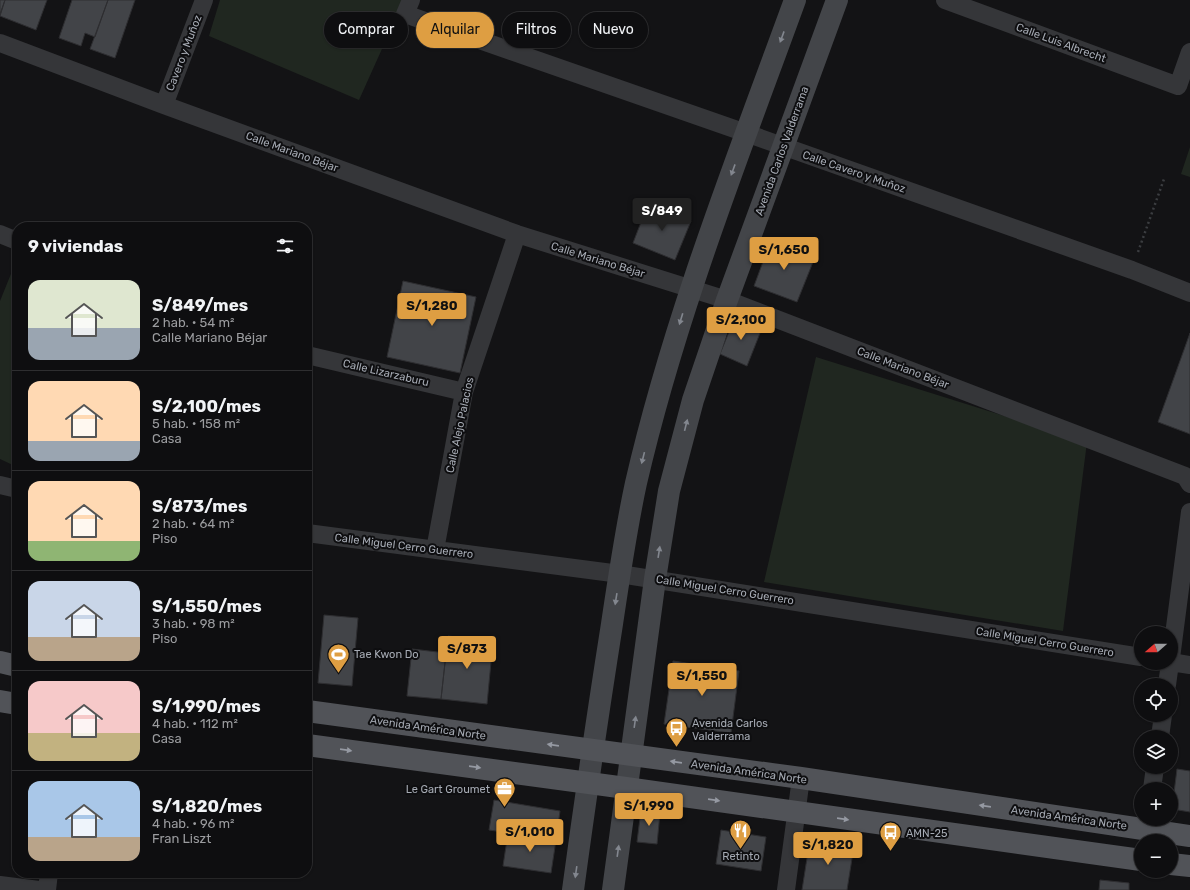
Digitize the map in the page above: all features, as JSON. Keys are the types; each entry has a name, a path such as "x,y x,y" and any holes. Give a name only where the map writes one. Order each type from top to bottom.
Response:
{"main road":[{"path":"0,662 12,665"},
{"path":"0,701 12,703"},
{"name":"Avenida América Norte","path":"312,712 631,756 1134,822"},
{"path":"312,746 587,782 1134,859"},
{"name":"Avenida América Norte","path":"1154,826 1190,836"},
{"path":"1178,865 1190,866"}],"street":[{"name":"Cavero y Muñoz","path":"164,105 204,0"},
{"path":"573,890 587,782 636,484 662,383 691,289 795,0"},
{"name":"Avenida Carlos Valderrama","path":"613,890 655,579 669,491 692,400 837,0"},
{"name":"Calle Luis Albrecht","path":"945,0 1178,86 1190,52"},
{"name":"Calle Cavero y Muñoz","path":"408,7 784,148 1132,270 1190,292"},
{"name":"Calle Mariano Béjar","path":"0,43 164,105 517,234 728,300 1185,476 1190,484"},
{"path":"0,234 12,239"},
{"name":"Calle Alejo Palacios","path":"435,550 464,392 517,234"},
{"name":"Calle Lizarzaburu","path":"312,356 464,392"},
{"path":"0,485 12,488"},
{"path":"1175,626 1190,512"},
{"name":"Calle Miguel Cerro Guerrero","path":"312,534 655,579 1134,656"},
{"path":"1178,663 1190,665"},
{"path":"786,890 800,778"},
{"path":"47,890 48,878"},
{"path":"0,885 39,890"}],"path":[{"path":"1132,270 1164,179"}],"shaded area":[{"path":"220,0 404,0 399,12 324,12 324,48 382,48 359,100 209,36"},
{"path":"1190,147 1190,177 1181,174"},
{"path":"12,271 12,465 0,459 0,301"},
{"path":"816,357 1087,442 1063,631 764,582"}],"building":[{"path":"0,0 5,0 0,14"},
{"path":"5,0 47,0 36,30 0,16"},
{"path":"72,0 108,0 95,37 85,33 81,46 59,38"},
{"path":"108,0 135,0 115,58 90,49"},
{"path":"648,204 691,221 675,260 633,243"},
{"path":"771,240 815,257 797,302 754,286"},
{"path":"403,281 476,297 460,373 387,357"},
{"path":"735,317 762,328 747,366 720,354"},
{"path":"1190,333 1190,434 1158,422"},
{"path":"324,615 358,618 352,686 318,683"},
{"path":"448,636 493,641 487,704 441,699"},
{"path":"412,649 446,653 441,699 407,696"},
{"path":"673,661 739,671 731,733 664,724"},
{"path":"1178,769 1190,771 1190,812 1178,810 1178,782 1175,782"},
{"path":"494,800 560,811 556,840 489,830"},
{"path":"641,810 660,813 657,844 637,842"},
{"name":"Retinto","path":"721,830 766,837 761,871 716,864"},
{"path":"508,833 556,840 551,873 503,866"},
{"path":"810,839 854,846 847,890 802,890"},
{"path":"1100,880 1129,883 1129,890 1099,890"}],"place":[{"name":"Tae Kwon Do","path":"338,674"},
{"name":"Avenida Carlos Valderrama","path":"677,748"},
{"name":"Le Gart Groumet","path":"505,808"},
{"name":"Retinto","path":"741,850"},
{"name":"AMN-25","path":"891,852"}]}
